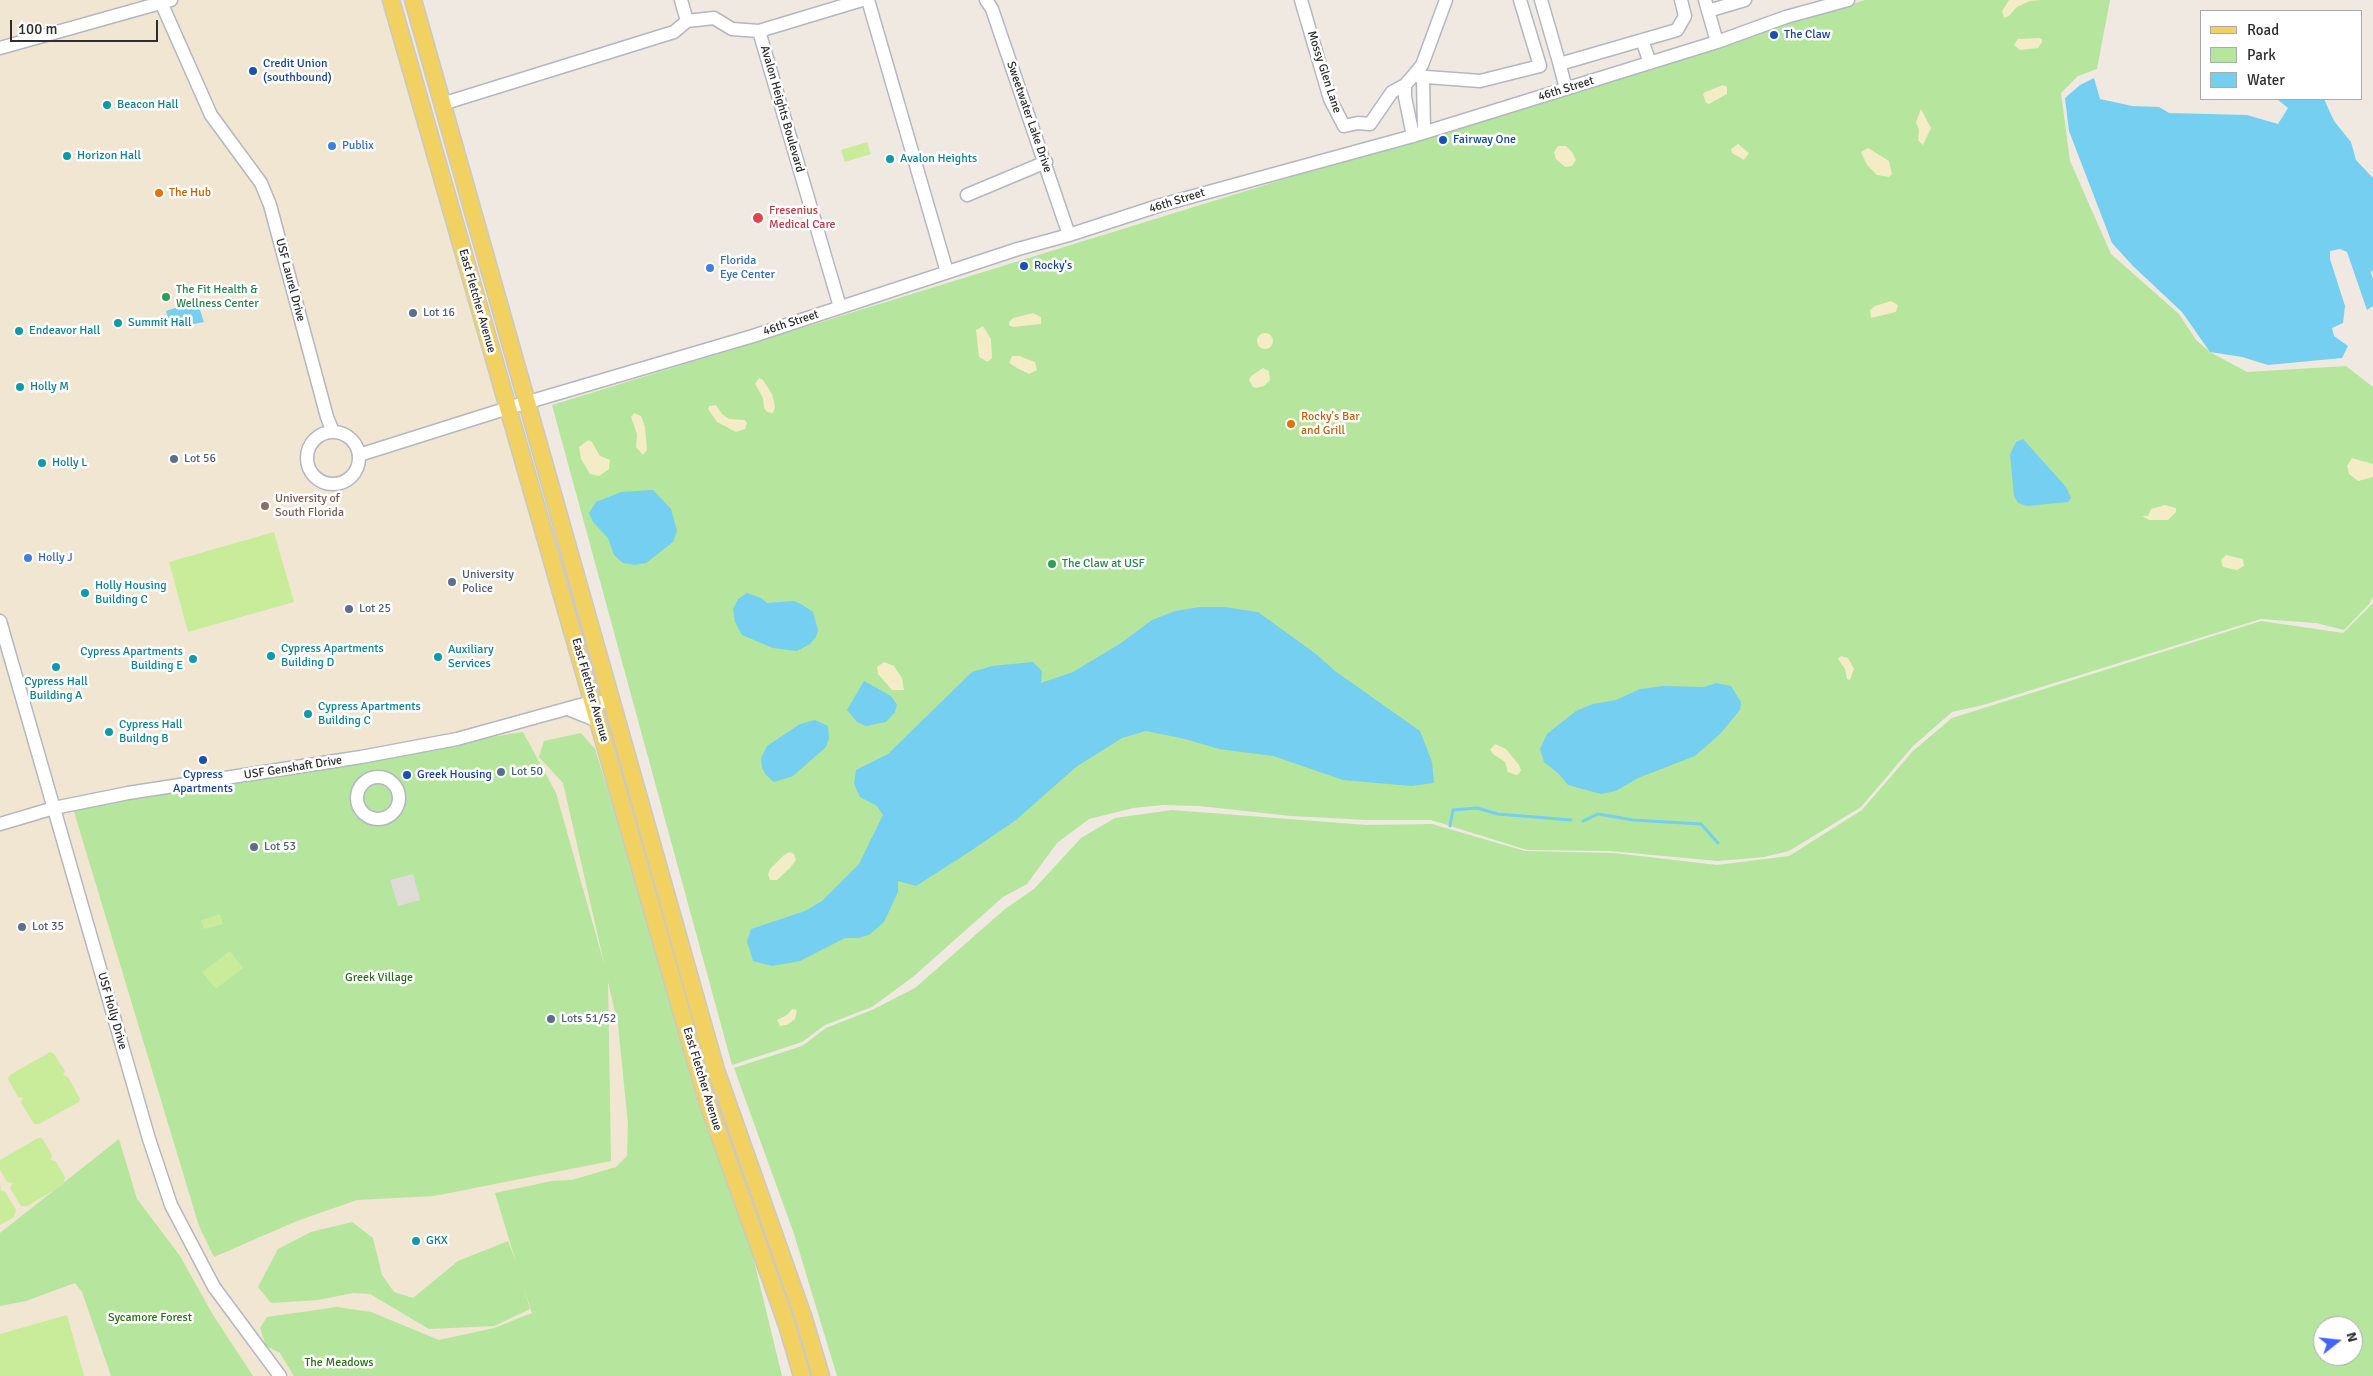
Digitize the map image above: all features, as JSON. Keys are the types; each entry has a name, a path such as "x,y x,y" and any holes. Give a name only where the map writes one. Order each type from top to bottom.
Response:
{"main road":[{"name":"East Fletcher Avenue","path":"391,0 508,408 589,703 600,722 707,1100 787,1325 802,1376"},
{"name":"East Fletcher Avenue","path":"413,0 716,1070 800,1310 821,1376"},
{"path":"398,25 422,70 429,94 442,104"}],"street":[{"path":"681,0 687,21"},
{"path":"759,31 862,0"},
{"path":"868,0 947,272"},
{"name":"Sweetwater Lake Drive","path":"986,0 992,9 1046,162 1069,236"},
{"name":"Mossy Glen Lane","path":"1301,0 1330,99 1344,126 1358,123 1370,124 1392,92 1417,79"},
{"path":"1418,134 1405,97 1417,79 1446,0"},
{"path":"1417,79 1480,81 1540,66 1520,0"},
{"path":"1540,0 1566,89"},
{"path":"1558,62 1563,63 1677,30 1685,16 1680,0"},
{"path":"1717,42 1706,5 1745,0"},
{"name":"46th Street","path":"508,408 735,341 1018,249 1069,236 1161,205 1418,134 1717,42 1786,17 1848,0"},
{"path":"0,48 164,1"},
{"name":"USF Laurel Drive","path":"164,1 211,115 226,138 248,163 261,183 270,205 327,416 333,432"},
{"name":"Avalon Heights Boulevard","path":"442,104 674,32 687,21 714,18 732,29 759,31 840,307"},
{"path":"1642,40 1650,63"},
{"path":"1417,79 1418,134"},
{"path":"967,195 1046,162"},
{"path":"359,456 508,408"},
{"path":"333,432 344,434 352,439 359,456 356,472 343,483 335,485 319,481 308,468 307,450 318,436 333,432"},
{"name":"USF Holly Drive","path":"0,621 154,1154 171,1205 214,1287 280,1376"},
{"name":"USF Genshaft Drive","path":"0,824 54,808 160,787 369,756 457,740 589,703 612,701"},
{"path":"568,709 600,722"},
{"path":"369,756 374,776"}],"shaded area":[{"name":"University of South Florida","path":"0,0 387,0 779,1376 0,1376"},
{"path":"413,874 420,900 398,906 390,880"}],"green space":[{"path":"1865,0 2110,0 2097,69 2078,76 2061,93 2070,161 2111,254 2179,314 2196,340 2210,352 2247,372 2346,366 2373,387 2373,596 2370,603 2344,630 2316,623 2261,619 1983,705 1952,712 1913,746 1861,807 1789,851 1764,857 1718,861 1610,851 1527,850 1431,820 1367,820 1291,816 1199,806 1163,805 1133,808 1089,819 1057,843 1027,884 1003,897 914,976 872,1007 825,1025 802,1042 732,1065 552,405"},
{"path":"867,142 871,154 845,162 841,150"},
{"path":"274,532 294,602 188,632 169,562"},
{"path":"2373,603 2373,1376 837,1376 794,1234 734,1068 802,1046 826,1028 872,1010 915,988 1005,909 1034,889 1081,838 1115,818 1172,810 1367,825 1432,824 1525,851 1614,853 1717,865 1789,856 1862,810 1913,751 1952,718 2261,621 2343,633"},
{"name":"Greek Village","path":"523,732 556,793 605,967 563,783 539,757 544,741 581,733 595,749 748,1236 782,1376 294,1376 280,1353 266,1346 260,1328 267,1317 337,1307 371,1312 439,1340 494,1328 532,1313 523,1285 530,1309 494,1326 429,1329 370,1294 353,1293 318,1300 271,1303 258,1287 278,1249 311,1232 352,1222 373,1238 382,1275 394,1292 413,1298 458,1261 508,1241 516,1262 495,1193 552,1181 572,1180 616,1167 627,1156 628,1124 618,1025 608,982 611,1161 434,1196 357,1200 297,1221 214,1257 199,1226 72,805"},
{"path":"220,914 223,924 204,929 201,920"},
{"path":"230,951 243,968 216,989 202,972"},
{"path":"50,1052 54,1054 65,1071 63,1075 68,1077 80,1099 79,1102 39,1124 34,1124 21,1102 23,1098 18,1097 8,1079 10,1075"},
{"path":"38,1138 42,1138 52,1155 51,1160 56,1162 65,1177 63,1185 27,1206 21,1206 10,1188 13,1183 7,1182 0,1170 0,1160"},
{"name":"Sycamore Forest","path":"119,1139 137,1199 180,1256 213,1315 253,1376 111,1376 82,1292 75,1283 26,1301 0,1306 0,1233"},
{"path":"0,1182 1,1190 5,1192 16,1210 14,1217 0,1225"},
{"path":"67,1315 84,1376 0,1376 0,1334"}],"sand":[{"path":"2009,0 2041,0 2030,1 2017,7 2009,16 2004,18 2002,11"},
{"path":"2018,39 2042,39 2042,42 2038,48 2020,50 2014,45"},
{"path":"1723,85 1727,87 1727,94 1709,104 1706,103 1703,94"},
{"path":"1921,109 1931,128 1923,145 1918,140 1919,130 1916,122"},
{"path":"1738,144 1749,153 1744,160 1732,153 1731,149"},
{"path":"1558,146 1566,146 1572,152 1576,160 1572,166 1565,167 1556,159 1554,152"},
{"path":"1868,148 1889,161 1892,174 1889,177 1877,175 1867,165 1861,152"},
{"path":"1891,301 1898,305 1896,312 1871,318 1870,310 1875,306"},
{"path":"1033,313 1041,317 1041,324 1013,327 1009,325 1013,318"},
{"path":"983,326 991,339 992,358 988,362 979,357 976,330"},
{"path":"1265,333 1271,335 1273,341 1271,347 1265,349 1259,347 1257,341 1259,335"},
{"path":"1012,356 1019,356 1035,362 1037,370 1029,374 1017,368 1009,363"},
{"path":"1263,368 1269,371 1270,380 1264,386 1253,387 1249,380 1251,376"},
{"path":"759,378 763,380 772,394 775,407 773,413 767,412 764,408 763,398 755,384"},
{"path":"716,405 722,414 729,419 745,420 747,423 745,429 736,432 717,422 708,409 709,406"},
{"path":"634,413 641,416 645,427 647,450 643,455 636,447 637,434 631,417"},
{"path":"588,440 592,442 600,456 610,460 609,469 599,476 590,474 581,459 579,447"},
{"path":"2352,458 2373,464 2373,477 2358,481 2349,474 2347,466"},
{"path":"2165,505 2176,508 2176,512 2168,520 2149,520 2142,516 2148,516 2151,509"},
{"path":"2226,555 2243,559 2244,566 2237,570 2223,567 2221,560"},
{"path":"1841,656 1848,658 1854,669 1850,680 1847,679 1845,669 1838,659"},
{"path":"884,662 894,666 902,678 904,690 892,690 878,674 877,667"},
{"path":"1495,744 1506,749 1519,765 1521,770 1519,774 1516,775 1508,772 1505,762 1493,754 1490,750"},
{"path":"790,852 794,854 796,860 777,880 770,880 768,874 770,869 784,855"},
{"path":"792,1009 797,1010 795,1019 787,1025 780,1026 777,1020 787,1015"}],"water":[{"path":"2094,78 2100,99 2132,106 2159,107 2169,113 2247,115 2278,124 2288,108 2278,100 2324,100 2334,121 2351,142 2356,160 2373,178 2373,270 2371,272 2373,280 2373,306 2367,310 2347,252 2340,249 2330,251 2330,259 2345,306 2343,323 2332,328 2334,336 2348,346 2342,358 2268,365 2242,357 2210,352 2182,312 2133,266 2112,243 2069,131 2065,98 2080,85"},
{"path":"197,301 204,322 194,324 184,314 179,323 170,324 166,311"},
{"path":"2023,439 2066,487 2071,498 2068,502 2027,506 2018,503 2014,496 2010,454 2016,442"},
{"path":"653,490 671,509 677,531 673,542 646,563 635,565 623,563 614,555 608,538 593,522 589,513 596,502 621,492"},
{"path":"747,593 761,598 767,603 794,601 801,604 813,612 818,630 816,637 810,644 797,651 773,648 742,635 735,622 733,609 738,599"},
{"path":"1200,607 1224,607 1258,612 1316,654 1335,671 1420,731 1432,762 1434,783 1411,786 1343,780 1273,756 1219,749 1185,739 1146,731 1122,738 1076,767 1016,820 916,886 898,881 898,892 884,922 869,935 858,938 845,938 800,961 772,966 753,961 747,941 751,929 805,911 822,901 859,864 883,815 877,806 860,797 854,784 856,770 888,754 972,672 992,666 1033,662 1042,671 1041,683 1073,672 1121,643 1152,620 1175,611"},
{"path":"864,681 891,696 897,705 895,712 886,722 866,726 857,722 847,710"},
{"path":"1716,683 1731,686 1741,702 1740,710 1720,734 1695,756 1638,778 1616,791 1601,794 1568,785 1559,774 1544,762 1540,749 1547,734 1576,711 1593,704 1616,700 1640,689 1664,686 1704,687"},
{"path":"815,720 828,726 829,738 826,747 793,776 774,782 766,775 762,768 761,758 767,746 800,724"}],"waterway":[{"path":"1450,826 1453,810 1477,808 1498,814 1571,820"},
{"path":"1583,821 1598,814 1633,820 1701,824 1718,843"}],"place":[{"name":"The Claw","path":"1774,35"},
{"name":"Credit Union (southbound)","path":"253,71"},
{"name":"Beacon Hall","path":"107,105"},
{"name":"Fairway One","path":"1443,140"},
{"name":"Publix","path":"332,146"},
{"name":"Horizon Hall","path":"67,156"},
{"name":"Avalon Heights","path":"890,159"},
{"name":"The Hub","path":"159,193"},
{"name":"Fresenius Medical Care","path":"758,218"},
{"name":"Rocky's","path":"1024,266"},
{"name":"Florida Eye Center","path":"710,268"},
{"name":"The Fit Health & Wellness Center","path":"166,297"},
{"name":"Lot 16","path":"413,313"},
{"name":"Summit Hall","path":"118,323"},
{"name":"Endeavor Hall","path":"19,331"},
{"name":"Holly M","path":"20,387"},
{"name":"Rocky's Bar and Grill","path":"1291,424"},
{"name":"Lot 56","path":"174,459"},
{"name":"Holly L","path":"42,463"},
{"name":"University of South Florida","path":"265,506"},
{"name":"Holly J","path":"28,558"},
{"name":"The Claw at USF","path":"1052,564"},
{"name":"University Police","path":"452,582"},
{"name":"Holly Housing Building C","path":"85,593"},
{"name":"Lot 25","path":"349,609"},
{"name":"Cypress Apartments Building D","path":"271,656"},
{"name":"Auxiliary Services","path":"438,657"},
{"name":"Cypress Apartments Building E","path":"193,659"},
{"name":"Cypress Hall Building A","path":"56,667"},
{"name":"Cypress Apartments Building C","path":"308,714"},
{"name":"Cypress Hall Buildng B","path":"109,732"},
{"name":"Cypress Apartments","path":"203,760"},
{"name":"Lot 50","path":"501,772"},
{"name":"Greek Housing","path":"407,775"},
{"name":"Lot 53","path":"254,847"},
{"name":"Lot 35","path":"22,927"},
{"name":"Lots 51/52","path":"551,1019"},
{"name":"GKX","path":"416,1241"}],"park label":[{"name":"The Meadows","path":"339,1363"}]}
